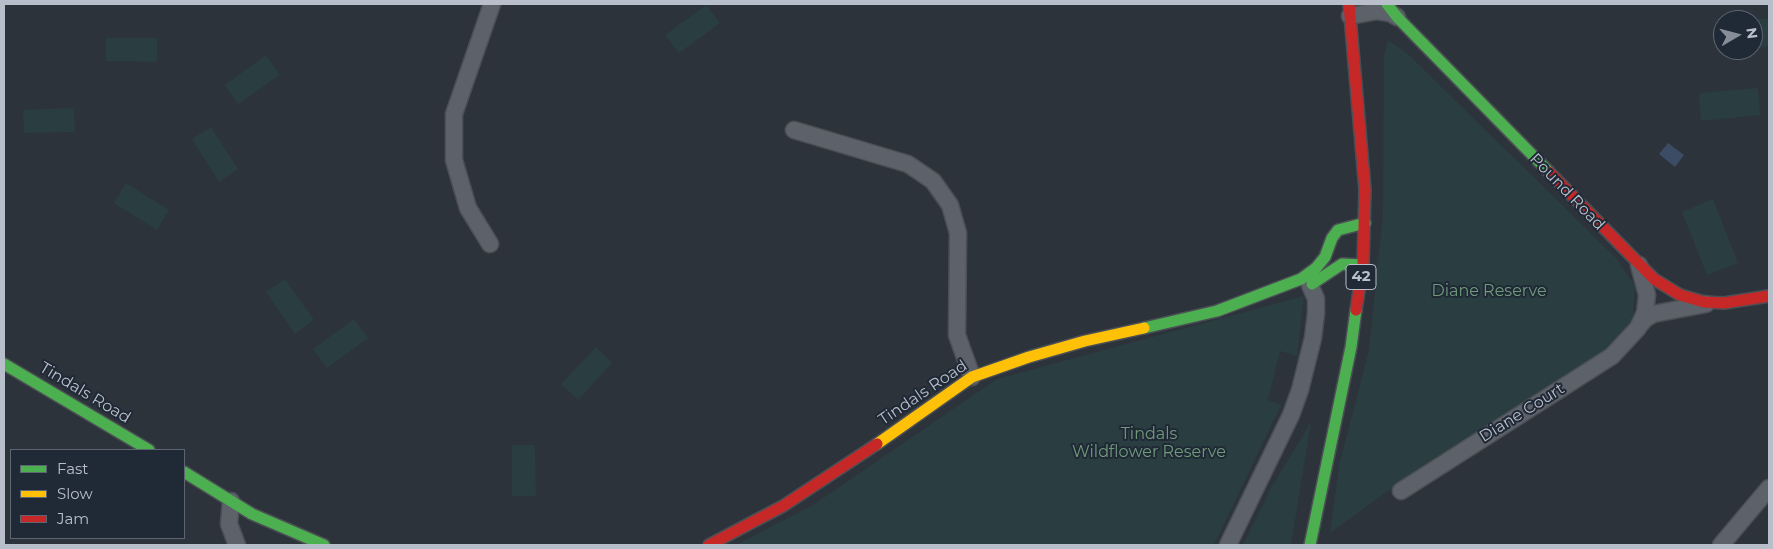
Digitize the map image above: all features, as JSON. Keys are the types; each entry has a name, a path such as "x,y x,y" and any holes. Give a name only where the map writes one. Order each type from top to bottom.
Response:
{"main road":[{"name":"Pound Road","path":"1387,4 1397,18 1639,265 1662,285 1680,295 1697,301 1716,302 1769,296"},
{"name":"42","path":"1310,545 1351,348 1363,265 1365,223 1363,163 1350,10"},
{"name":"Tindals Road","path":"1308,281 1338,230 1365,223"},
{"name":"Tindals Road","path":"709,545 783,506 845,466 972,377 1029,357 1085,341 1202,315 1283,287 1308,281 1342,264 1363,265"},
{"name":"Tindals Road","path":"4,364 147,449"},
{"path":"185,473 252,514 324,545"}],"street":[{"path":"490,244 468,208 454,160 454,114 492,4"},
{"path":"1350,10 1390,13 1397,18"},
{"path":"794,130 908,164 933,181 950,205 958,233 957,335 972,377"},
{"name":"Diane Court","path":"1638,328 1647,302 1639,265"},
{"path":"1228,545 1291,414 1300,390 1313,338 1316,313 1316,299 1308,281"},
{"name":"Diane Court","path":"1401,491 1605,362 1619,350 1645,319 1653,314 1716,302"},
{"path":"1720,545 1769,488"},
{"path":"231,501 229,524 237,545"}],"green space":[{"path":"706,5 720,23 679,53 665,35"},
{"path":"1769,18 1769,46 1763,47 1763,19"},
{"path":"106,38 157,38 157,62 106,61"},
{"name":"Diane Reserve","path":"1388,40 1408,54 1616,258 1635,286 1633,319 1605,351 1422,466 1330,533 1339,466 1369,350 1383,214 1384,55"},
{"path":"266,55 280,75 238,104 225,85"},
{"path":"1758,88 1760,115 1701,121 1699,93"},
{"path":"74,108 75,132 24,133 23,110"},
{"path":"211,127 238,169 219,182 192,139"},
{"path":"126,183 169,210 157,230 114,203"},
{"path":"1713,199 1738,263 1707,275 1682,212"},
{"path":"285,279 314,320 295,334 266,292"},
{"name":"Tindals Wildflower Reserve","path":"1304,296 1297,356 1280,351 1268,400 1281,405 1214,545 736,545 813,505 997,379"},
{"path":"354,319 368,338 327,368 313,349"},
{"path":"596,347 612,363 578,400 561,384"},
{"path":"1311,422 1291,545 1243,545 1271,488"},
{"path":"512,445 535,445 536,496 512,496"}],"water":[{"path":"1668,143 1684,155 1675,167 1659,154"}],"traffic: fast":[{"path":"1387,4 1397,17 1549,172"},
{"path":"1144,328 1217,311 1301,279 1316,268 1325,257 1332,238 1338,230 1365,223"},
{"path":"1312,284 1342,264 1363,265"},
{"path":"1310,545 1351,347 1356,310"},
{"path":"4,364 147,449"},
{"path":"185,473 252,514 324,545"}],"traffic: slow":[{"path":"877,444 972,377 1029,357 1085,341 1144,328"}],"traffic: jam":[{"path":"1349,4 1365,190 1363,265 1356,310"},
{"path":"1549,172 1654,279 1680,295 1704,302 1724,303 1769,296"},
{"path":"709,545 783,506 877,444"}]}
